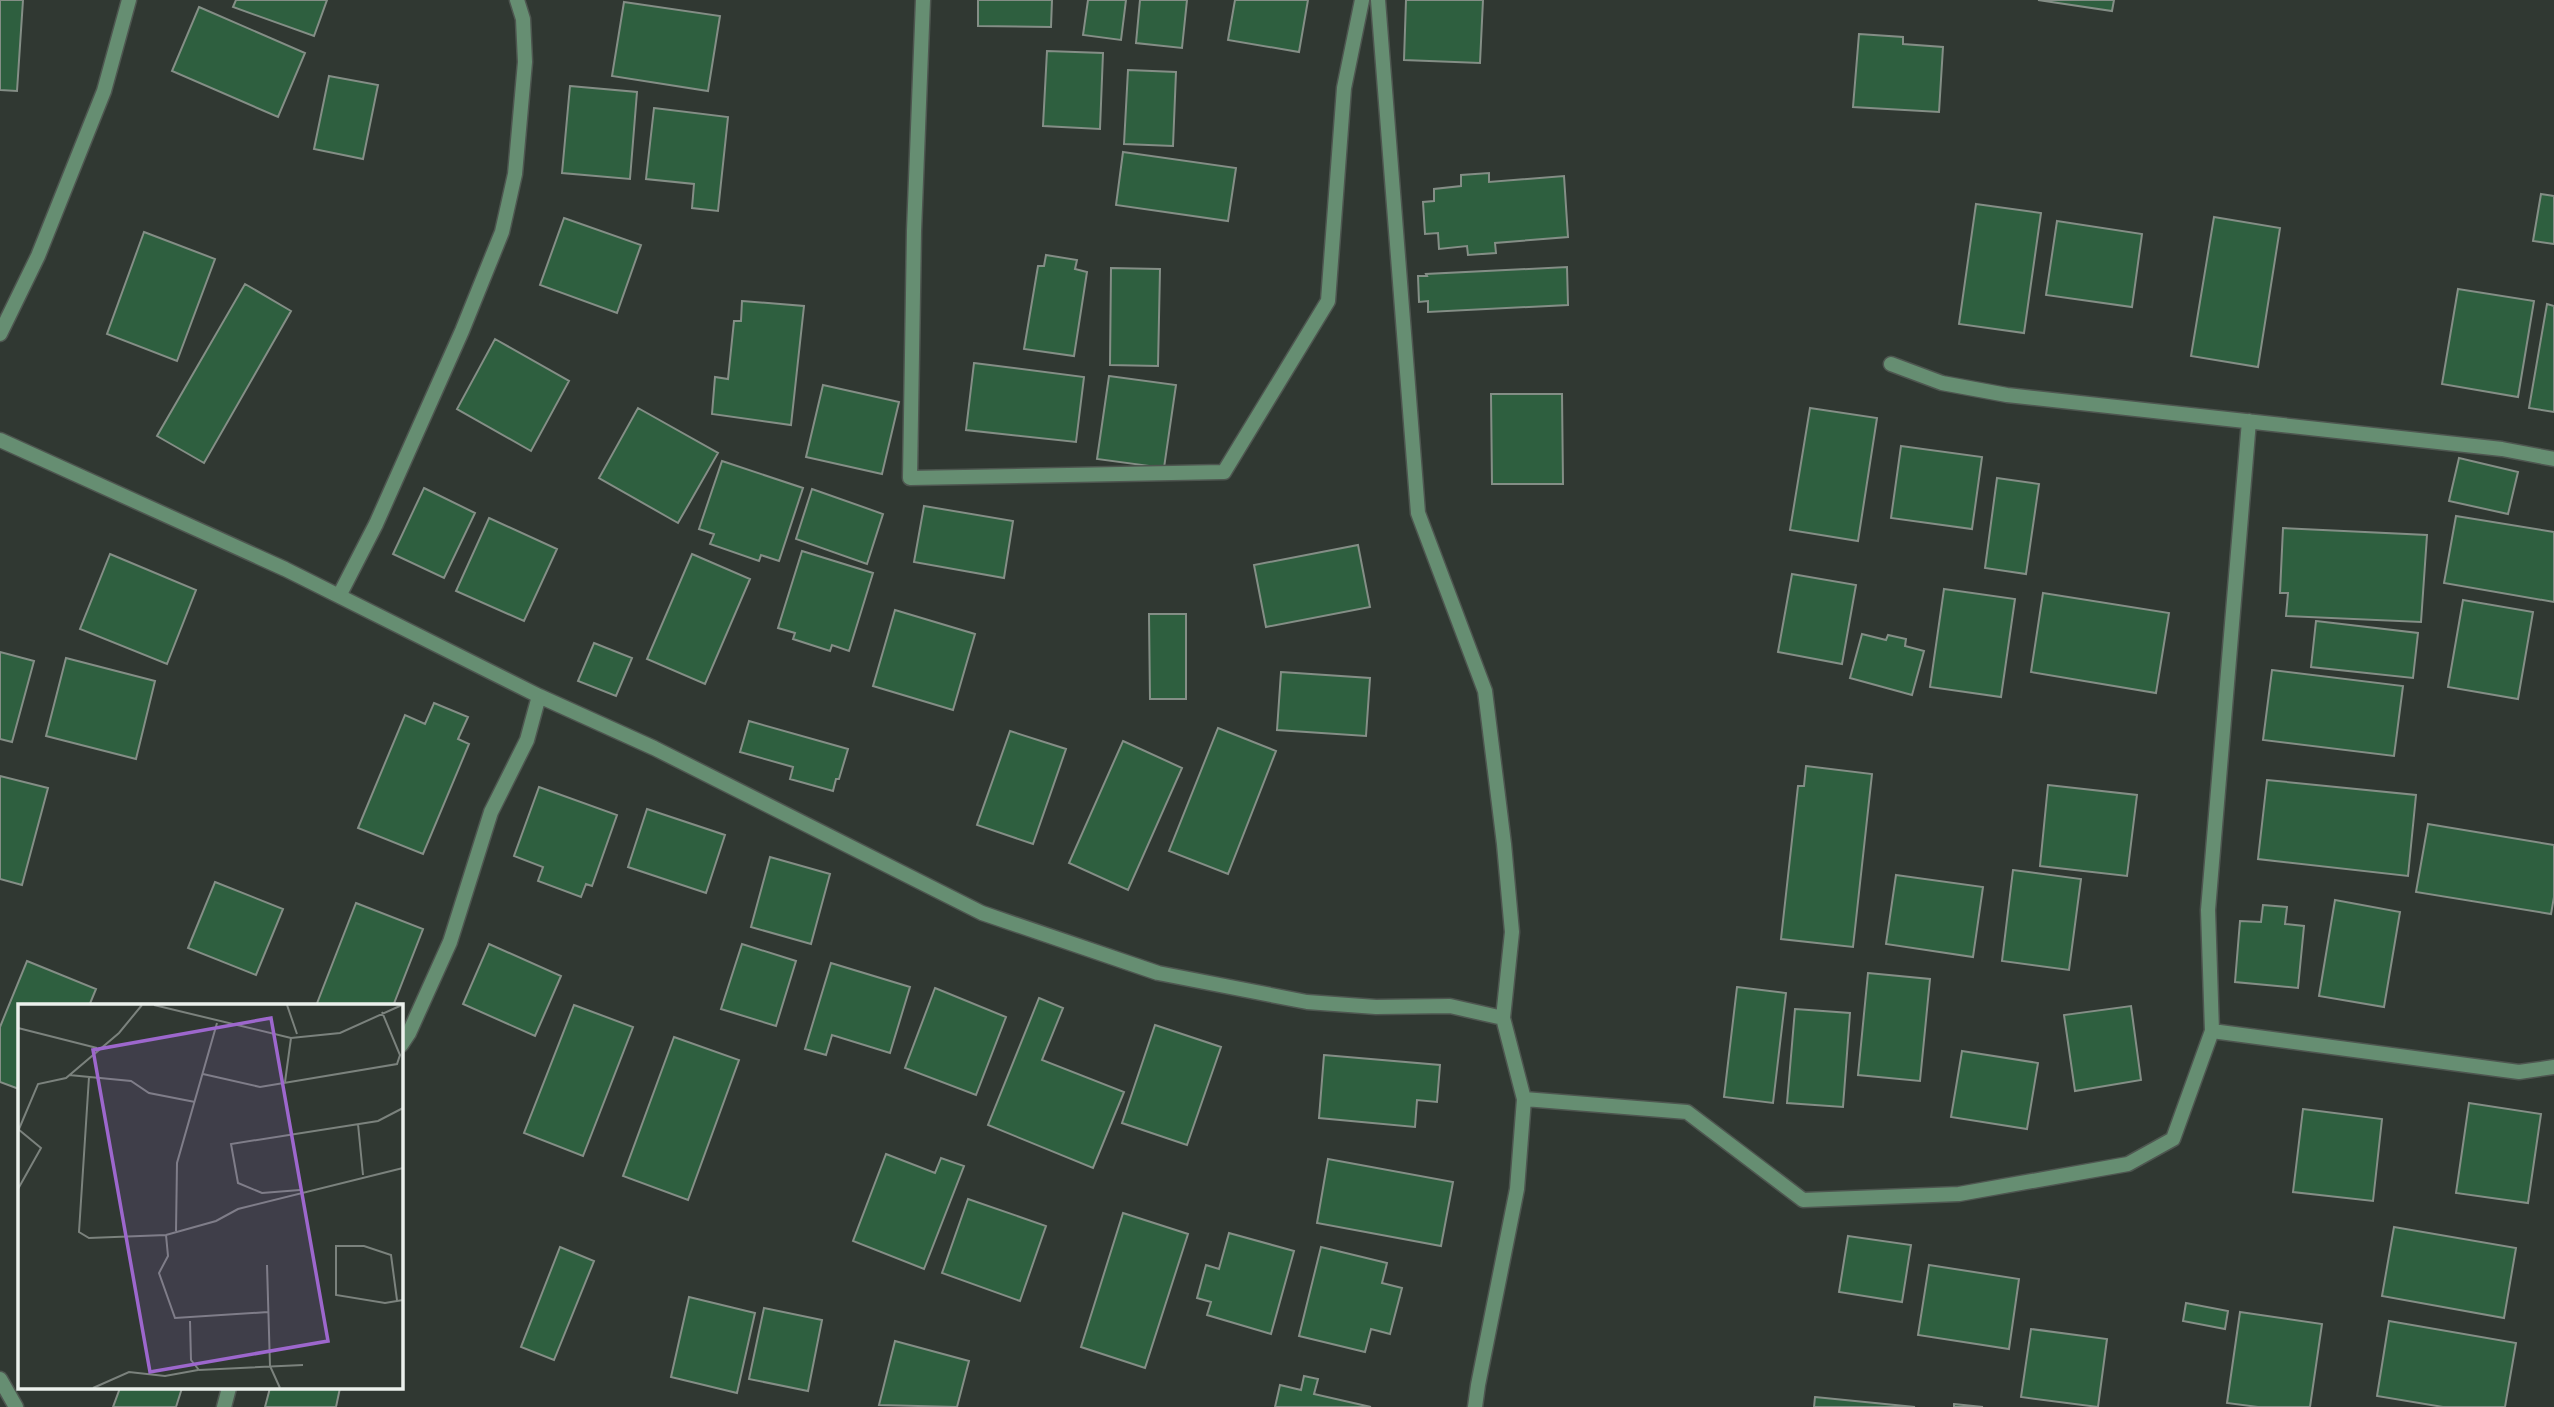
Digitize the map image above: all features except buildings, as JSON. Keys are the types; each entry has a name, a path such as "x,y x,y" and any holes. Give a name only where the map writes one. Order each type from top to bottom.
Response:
{"street":[{"path":"0,334 38,256 104,91 129,0"},
{"path":"339,596 376,524 462,331 502,232 515,174 525,62 523,19 517,0"},
{"path":"923,0 910,478 1224,472 1328,301 1344,88 1362,0"},
{"path":"1378,0 1418,513 1485,691 1512,932 1503,1018 1524,1099 1517,1189 1475,1407"},
{"path":"1891,364 1942,383 2007,396 2502,449 2554,459"},
{"path":"1524,1099 1687,1112 1803,1200 1959,1194 2128,1164 2173,1139 2212,1031 2208,910 2249,421"},
{"path":"0,440 339,596 539,696 654,748 982,913 1157,973 1307,1002 1376,1007 1450,1006 1503,1018"},
{"path":"402,1044 450,942 491,812 527,740 539,696"},
{"path":"2212,1031 2519,1072 2554,1067"},
{"path":"0,1379 16,1407"},
{"path":"224,1407 228,1390"}]}
